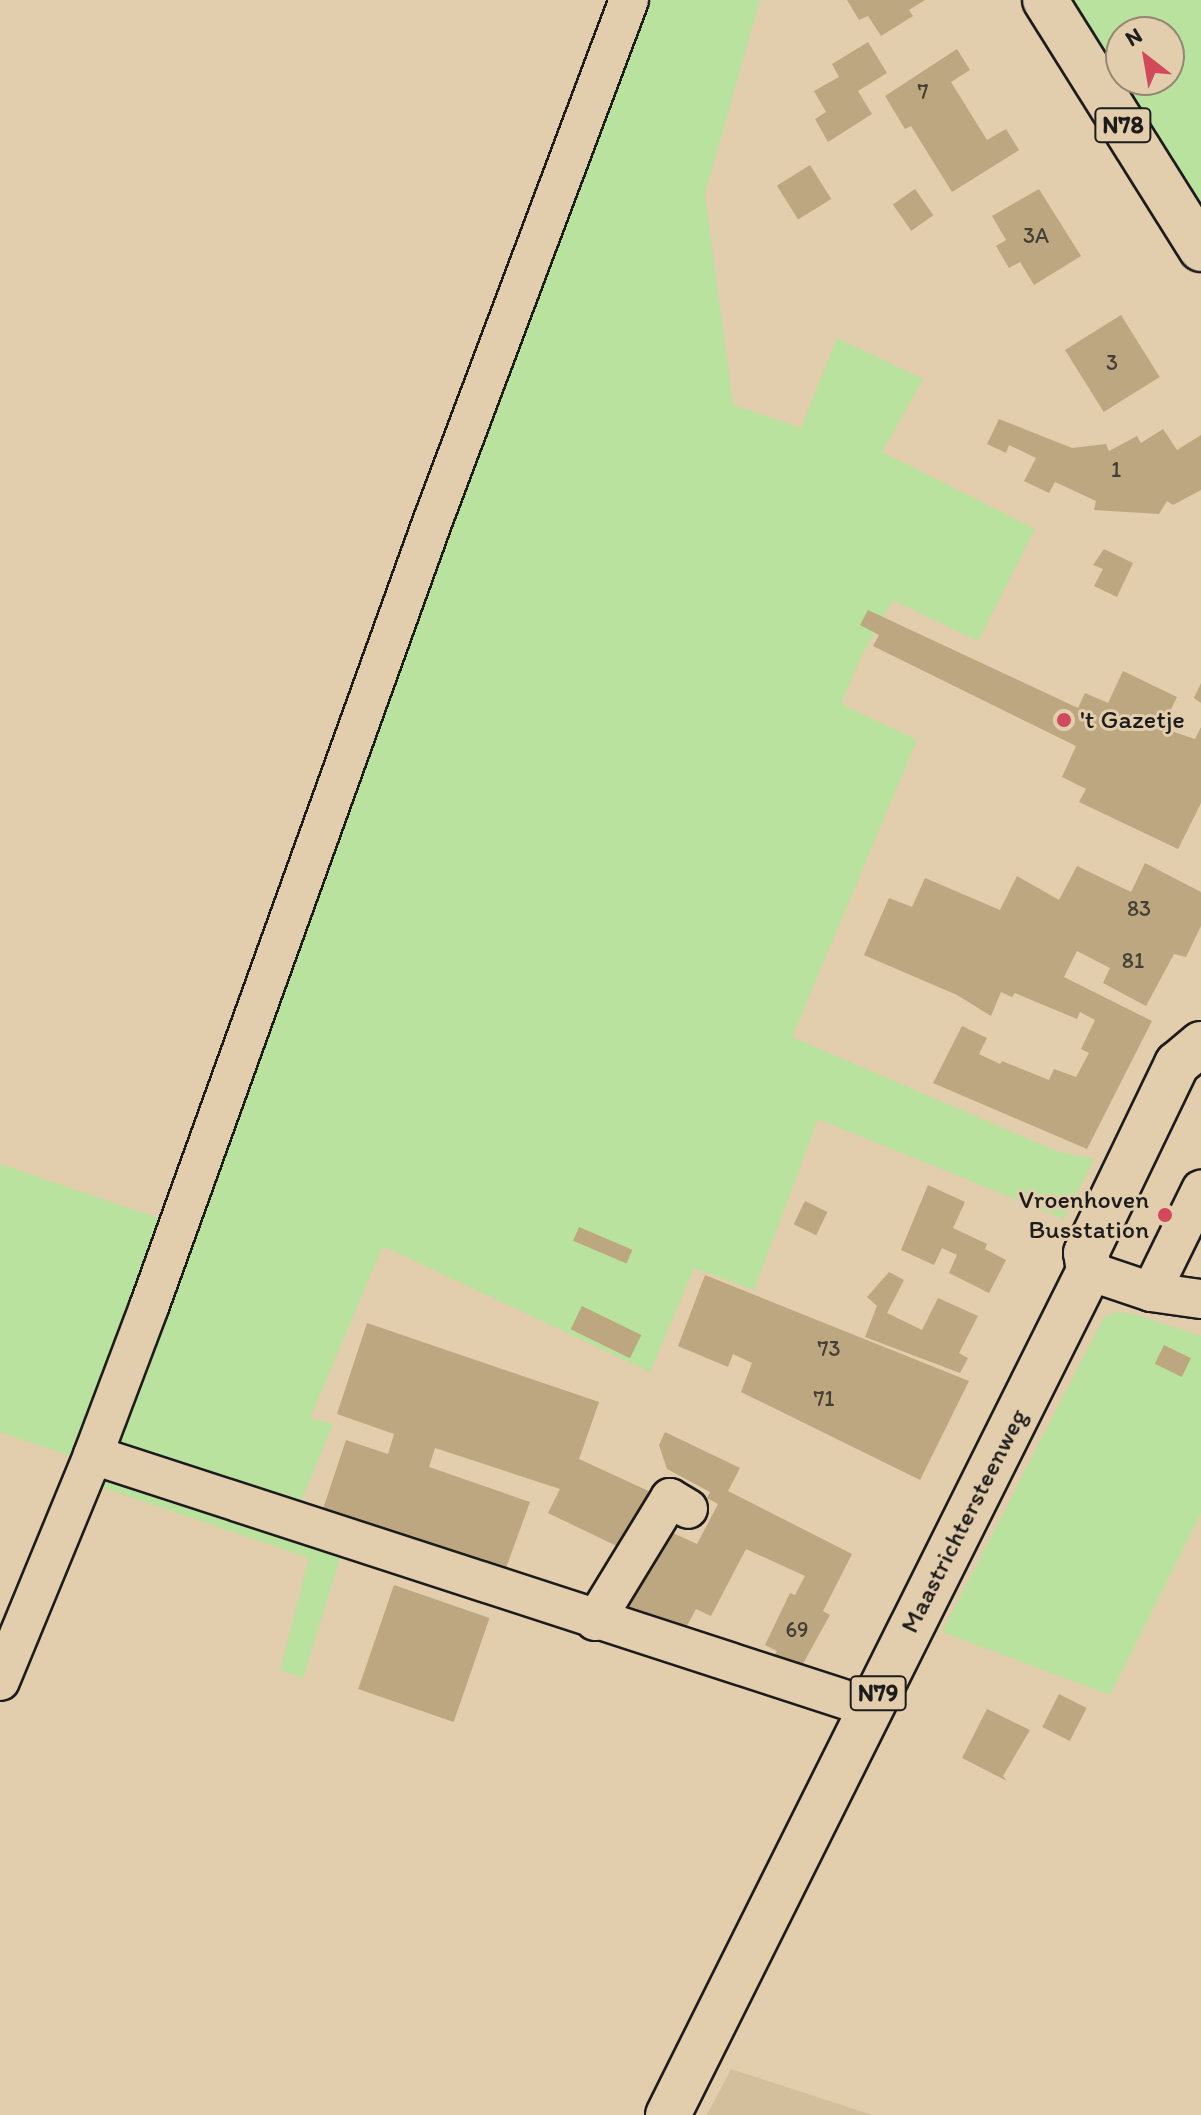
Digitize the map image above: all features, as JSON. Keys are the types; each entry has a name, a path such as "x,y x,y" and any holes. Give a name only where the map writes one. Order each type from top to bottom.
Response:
{"main road":[{"name":"N78","path":"1045,0 1201,249"},
{"name":"Maastrichtersteenweg","path":"668,2115 1089,1271 1108,1263 1201,1056"}],"street":[{"path":"0,1681 93,1455 433,520 629,0"},
{"path":"1151,1292 1201,1190"},
{"path":"1089,1271 1151,1292 1201,1299"},
{"path":"93,1455 595,1621 871,1708"},
{"path":"595,1621 670,1498 688,1509"}],"shaded area":[{"path":"731,2069 872,2115 707,2115"}],"green space":[{"path":"644,0 760,0 705,194 733,405 801,428 837,338 923,379 882,452 1035,529 978,641 893,600 861,657 841,704 917,740 792,1037 1056,1151 1094,1159 1064,1219 818,1119 754,1290 694,1268 650,1372 383,1246 310,1418 333,1424 289,1530 342,1552 303,1678 280,1670 309,1558 104,1488 89,1499 143,1369"},
{"path":"1063,0 1201,0 1201,216 1124,96 1185,96 1185,16 1105,16 1105,66"},
{"path":"0,1164 173,1223 79,1459 0,1432"},
{"path":"1118,1312 1134,1314 1201,1336 1201,1513 1110,1695 942,1632 1104,1317"}],"building":[{"path":"847,0 925,0 909,10 913,16 881,36 868,16 859,20"},
{"path":"868,42 887,73 858,91 872,114 828,142 815,119 826,112 814,91 839,77 832,64"},
{"path":"957,49 970,70 951,82 987,140 1006,129 1019,150 952,192 911,126 905,129 885,96"},
{"path":"810,165 831,199 798,220 777,186"},
{"path":"915,189 933,215 911,231 893,204"},
{"path":"1039,189 1081,256 1034,285 1020,262 1009,268 996,246 1006,240 992,216"},
{"path":"1121,315 1160,377 1104,412 1065,350"},
{"path":"999,419 1072,448 1106,444 1109,451 1137,436 1141,443 1163,429 1177,450 1201,435 1201,490 1173,505 1167,501 1159,514 1094,510 1096,501 1055,482 1049,493 1024,481 1036,458 1009,445 1006,453 987,444"},
{"path":"1104,549 1133,563 1117,597 1094,586 1103,569 1093,565"},
{"name":"'t Gazetje","path":"868,610 1078,708 1085,693 1108,703 1123,671 1177,697 1162,728 1195,739 1201,727 1201,803 1178,849 1079,802 1086,789 1062,777 1076,746 873,646 879,635 860,625"},
{"path":"1201,683 1201,703 1194,698"},
{"path":"1145,863 1201,892 1201,926 1186,957 1174,954 1146,1006 1103,983 1110,968 1077,951 1064,977 1152,1021 1087,1149 933,1083 962,1026 987,1038 979,1054 1000,1064 1002,1061 1049,1080 1054,1069 1076,1077 1089,1053 1081,1049 1095,1020 1080,1012 1077,1019 1015,993 1012,997 1001,992 991,1016 957,995 864,955 889,898 912,907 925,878 1000,910 1017,876 1059,900 1077,866 1131,892"},
{"path":"928,1185 965,1202 953,1228 987,1244 985,1249 1006,1260 989,1293 949,1273 957,1255 942,1248 934,1265 901,1250"},
{"path":"805,1201 827,1212 816,1235 794,1224"},
{"path":"579,1227 632,1250 627,1263 573,1241"},
{"path":"889,1272 904,1280 887,1313 922,1330 938,1298 978,1316 959,1353 968,1358 960,1373 865,1337 877,1306 867,1297"},
{"path":"705,1275 969,1381 920,1480 741,1392 752,1363 733,1354 728,1367 678,1346"},
{"path":"582,1306 641,1335 630,1358 571,1329"},
{"path":"367,1323 599,1402 579,1459 655,1494 627,1551 548,1513 560,1489 435,1448 429,1467 530,1502 502,1579 320,1518 346,1440 388,1454 394,1434 337,1414"},
{"path":"1164,1345 1191,1358 1182,1377 1155,1364"},
{"path":"665,1432 740,1468 728,1491 852,1554 823,1611 830,1615 795,1678 769,1665 777,1651 765,1645 790,1593 795,1595 805,1576 746,1549 711,1616 696,1609 681,1637 623,1608 662,1528 697,1544 718,1504 707,1498 710,1492 667,1469 659,1445"},
{"path":"394,1585 489,1618 454,1722 358,1689"},
{"path":"1059,1694 1087,1708 1070,1741 1042,1727"},
{"path":"987,1709 1030,1730 1003,1776 1007,1781 962,1758"}],"place":[{"name":"'t Gazetje","path":"1064,720"},
{"name":"Vroenhoven Busstation","path":"1165,1215"}]}
